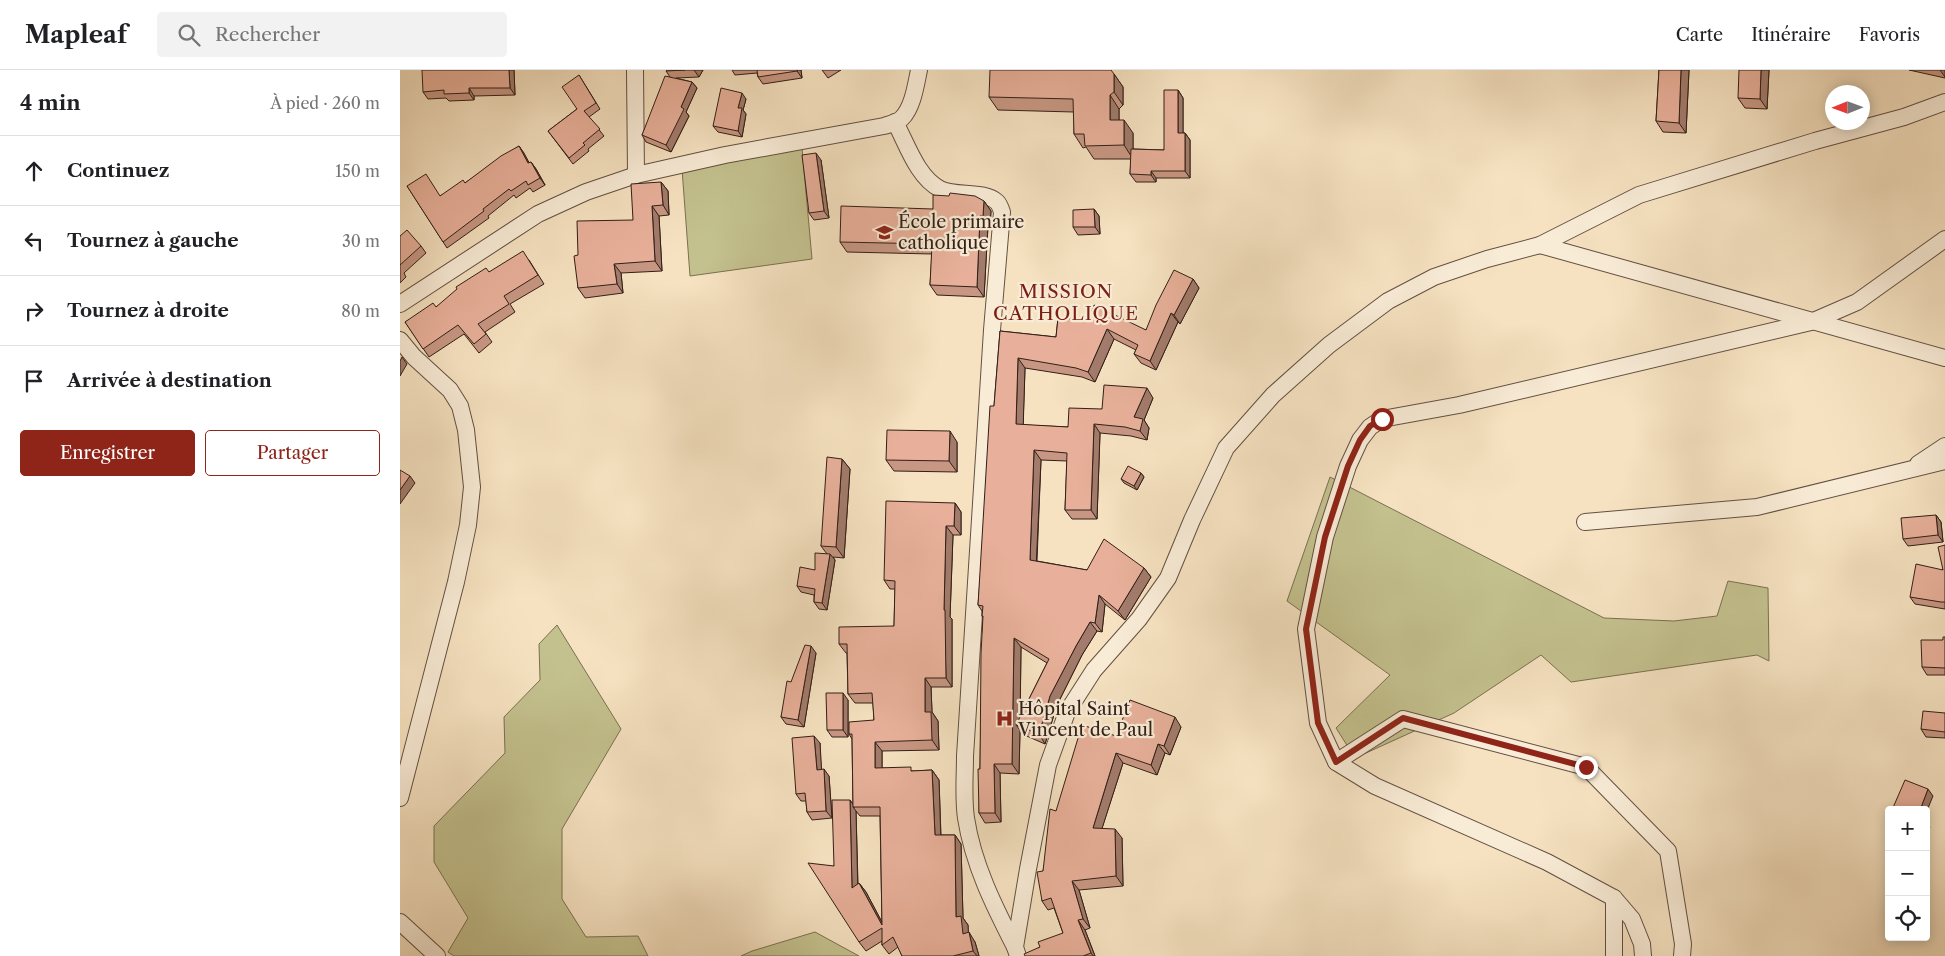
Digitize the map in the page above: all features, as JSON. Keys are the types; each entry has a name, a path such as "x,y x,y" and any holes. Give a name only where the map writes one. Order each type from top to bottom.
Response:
{"street":[{"path":"635,70 636,175"},
{"path":"400,304 538,214 586,192 636,175 725,155 884,126 895,122 901,119 907,110 919,70"},
{"path":"1016,951 1028,869 1048,765 1067,712 1094,670 1139,619 1168,578 1192,520 1226,448 1273,395 1329,345 1388,301 1434,277 1487,259 1540,245 1639,195 1815,141 1904,117 1945,102"},
{"path":"895,122 926,178 941,189 958,194 984,196 996,202 1002,212 992,330 965,756 966,816 975,855 993,904 1016,951"},
{"path":"1643,956 1642,944 1632,919 1614,898 1547,862 1375,786 1336,762 1318,723 1306,629 1325,537 1348,466 1360,440 1370,426 1382,419 1459,405 1811,322 1857,302 1945,239"},
{"path":"1540,245 1945,358"},
{"path":"400,340 414,357 450,390 460,406 466,430 472,487 468,524 456,582 400,798"},
{"path":"1908,471 1945,446"},
{"path":"1585,522 1757,507 1945,461"},
{"path":"1336,762 1403,718 1586,767 1668,852 1683,944 1682,956"},
{"path":"1614,898 1614,956"},
{"path":"400,922 437,956"}],"shaded area":[{"path":"802,148 812,259 690,276 682,169"},
{"path":"1330,477 1604,618 1674,621 1717,616 1728,581 1768,588 1769,661 1757,655 1571,682 1541,655 1454,713 1355,758 1336,728 1390,675 1287,601"},
{"path":"557,625 621,729 562,829 562,899 586,937 638,936 648,956 454,956 448,952 468,918 434,862 434,826 505,753 504,717 540,680 539,644"},
{"path":"815,932 859,956 741,956 752,951"}],"building":[{"path":"422,70 509,70 510,88 469,88 469,93 444,94 444,90 423,92"},
{"path":"757,70 797,70 797,71 758,77"},
{"path":"990,70 1111,70 1114,74 1114,92 1110,95 1110,120 1124,120 1124,145 1085,146 1084,134 1074,134 1073,99 989,97"},
{"path":"1659,70 1681,70 1679,123 1656,121"},
{"path":"1739,70 1761,70 1760,99 1738,98"},
{"path":"579,75 596,103 584,111 600,129 569,158 548,131 577,109 562,87"},
{"path":"665,76 692,82 681,107 684,109 666,145 642,135"},
{"path":"721,88 742,93 738,108 742,108 738,131 713,126"},
{"path":"1164,90 1178,90 1178,133 1185,133 1185,171 1151,171 1151,175 1130,174 1131,149 1164,150"},
{"path":"519,146 528,163 531,162 540,178 528,185 526,181 511,191 509,189 483,209 484,211 443,242 407,186 426,174 440,196 463,180 465,183 501,156"},
{"path":"816,153 824,211 809,213 802,155"},
{"path":"661,182 663,205 652,206 655,261 614,264 617,284 578,288 574,256 578,255 577,221 633,220 631,184"},
{"path":"950,193 975,196 984,201 983,216 980,216 977,287 930,285 932,244 840,242 841,206 933,209 933,195 949,196"},
{"path":"1094,209 1095,227 1073,227 1073,210"},
{"path":"407,230 421,246 400,265 400,236"},
{"path":"523,251 538,275 504,296 509,304 478,324 486,334 474,344 458,325 423,349 405,322 433,303 436,307 457,289 456,287 486,268 489,272"},
{"path":"1174,270 1193,279 1174,315 1171,313 1150,361 1134,354 1138,345 1107,329 1088,372 1076,368 1018,358 1016,424 1068,427 1069,408 1102,409 1104,385 1147,388 1134,417 1143,419 1140,431 1125,427 1094,424 1091,510 1065,510 1067,453 1034,450 1030,560 1087,570 1104,539 1144,568 1118,611 1099,595 1095,623 1090,622 1050,696 1039,734 1016,725 1049,659 1014,638 1012,764 994,764 995,813 979,813 978,769 980,769 983,606 978,605 990,406 994,406 1000,331 1056,337 1058,318 1087,320 1094,305 1146,330 1156,305"},
{"path":"887,430 950,431 949,461 886,460"},
{"path":"827,457 842,459 836,547 821,546"},
{"path":"1128,466 1141,473 1134,486 1121,479"},
{"path":"400,470 410,476 400,490"},
{"path":"886,501 955,503 954,526 946,526 944,610 946,678 925,678 925,712 931,712 932,740 875,742 875,768 911,767 911,771 932,770 935,835 955,835 956,917 961,916 963,934 969,932 973,951 953,956 902,956 893,937 882,945 882,928 859,942 808,863 834,866 832,800 850,800 852,888 859,883 882,925 880,807 853,807 852,734 849,734 849,722 874,720 872,693 848,694 847,644 839,644 839,627 894,626 895,581 884,580"},
{"path":"1936,515 1938,535 1903,539 1901,518"},
{"path":"1945,545 1945,602 1910,597 1916,564 1943,570 1938,547"},
{"path":"815,553 830,554 822,603 814,602 815,589 797,586 800,567 815,570"},
{"path":"1943,637 1945,637 1945,668 1922,667 1921,640 1943,640"},
{"path":"805,645 811,646 798,720 781,717 787,681 791,682"},
{"path":"826,693 843,693 843,730 827,730"},
{"path":"1130,700 1175,717 1164,746 1158,744 1151,765 1116,753 1093,828 1115,829 1116,876 1072,881 1083,919 1078,920 1091,953 1083,956 1025,956 1024,954 1040,947 1038,942 1063,933 1051,898 1042,901 1037,872 1043,871 1050,809 1056,811 1082,725 1116,736"},
{"path":"1923,711 1945,713 1945,732 1921,729"},
{"path":"814,736 817,770 824,769 826,811 807,812 805,793 796,794 792,738"},
{"path":"1905,780 1928,789 1922,806 1894,806"}],"place":[{"name":"École primaire catholique","path":"884,232"},
{"name":"Hôpital Saint Vincent de Paul","path":"1004,719"}],"district":[{"name":"MISSION CATHOLIQUE","path":"1066,302"}],"route":[{"path":"1382,419 1370,426 1360,440 1348,466 1325,537 1306,629 1318,723 1336,762 1403,718 1586,767"}]}
